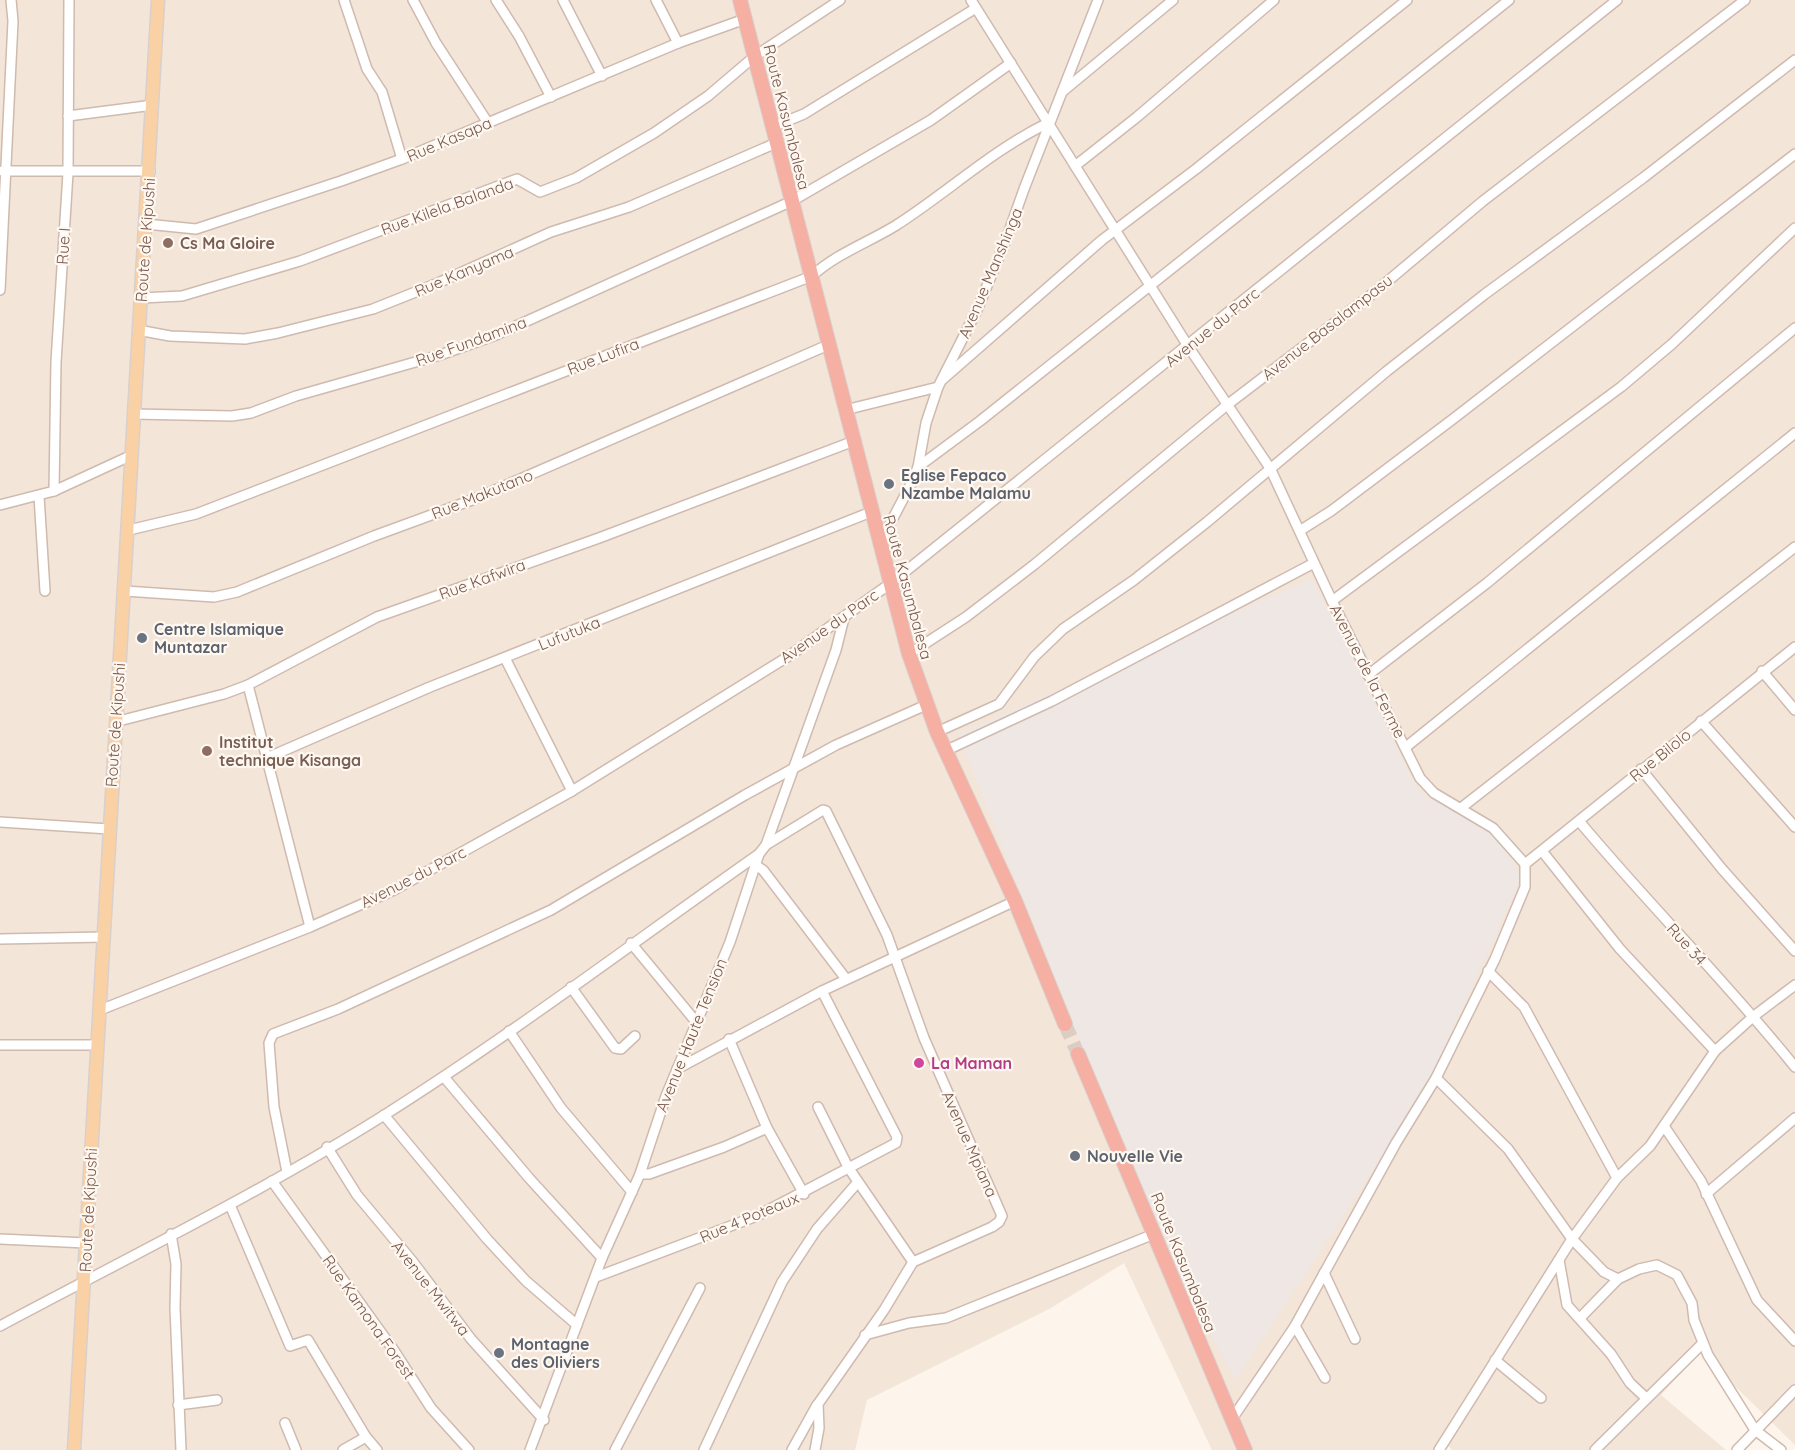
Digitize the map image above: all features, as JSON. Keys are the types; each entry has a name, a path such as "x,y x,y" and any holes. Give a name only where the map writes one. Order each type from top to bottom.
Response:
{"highway":[{"name":"Route Kasumbalesa","path":"740,0 909,654 926,705 945,751 1015,901 1065,1024"},
{"name":"Route Kasumbalesa","path":"1078,1054 1245,1450"}],"main road":[{"name":"Route de Kipushi","path":"74,1450 115,722 129,530 133,414 150,171 158,0"}],"street":[{"path":"0,290 3,171 13,21 10,0"},
{"name":"Rue I","path":"54,491 56,362 68,173 69,0"},
{"path":"344,0 367,69 382,92 402,159"},
{"path":"413,0 436,43 488,123"},
{"path":"496,0 550,97"},
{"path":"563,0 602,76"},
{"path":"656,0 678,42"},
{"path":"755,56 840,0"},
{"name":"Avenue Manshinga","path":"880,543 898,512 918,467 926,423 940,383 1006,240 1048,123 1098,0"},
{"path":"1060,93 1173,0"},
{"path":"1075,166 1137,117 1274,0"},
{"path":"845,410 940,383 1116,229 1227,145 1407,0"},
{"path":"918,467 1152,285 1509,0"},
{"name":"Avenue du Parc","path":"100,1010 310,927 394,890 572,791 844,618 1188,346 1617,0"},
{"name":"Avenue Basalampasu","path":"909,654 966,617 1026,571 1227,405 1376,291 1484,201 1744,0"},
{"path":"772,127 813,108 973,4"},
{"name":"Avenue de la Ferme","path":"973,4 1152,285 1188,346 1270,468 1301,530 1332,601 1420,778 1434,793 1493,828 1525,864"},
{"name":"Rue Kasapa","path":"146,224 196,229 402,159 678,42 745,19"},
{"name":"Rue Kilela Balanda","path":"141,298 182,296 300,261 517,179 540,192 576,178 654,133 708,96 755,56"},
{"path":"937,732 999,704 1034,657 1063,629 1134,580 1485,294 1643,178 1795,60"},
{"path":"792,201 939,115 1011,63"},
{"path":"68,116 153,105"},
{"name":"Rue Lufira","path":"129,530 206,510 812,276 827,263 895,225 1009,144 1048,123"},
{"name":"Rue Kanyama","path":"138,330 180,337 245,339 373,309 438,283 551,232 629,207 776,143"},
{"path":"1301,530 1331,511 1444,426 1795,154"},
{"path":"3,171 68,173 150,171"},
{"name":"Rue Fundamina","path":"133,414 232,416 251,413 297,396 440,355 508,329 792,201"},
{"path":"1332,601 1621,387 1672,344 1795,228"},
{"path":"1368,675 1487,583 1795,328"},
{"name":"Rue Makutano","path":"125,591 214,597 237,592 374,536 472,500 828,345"},
{"path":"1406,747 1795,433"},
{"name":"Rue Kafwira","path":"115,722 193,703 248,685 376,617 599,538 854,441"},
{"path":"0,505 54,491 132,455"},
{"path":"39,496 45,591"},
{"name":"Lufutuka","path":"269,757 505,658 871,512"},
{"path":"1461,808 1795,547"},
{"path":"945,751 1052,701 1314,563"},
{"name":"Avenue Haute Tension","path":"530,1450 544,1420 576,1325 602,1258 639,1174 656,1120 730,942 755,865 766,845 836,650 844,618"},
{"name":"Rue Bilolo","path":"1525,864 1762,671 1795,647"},
{"path":"505,658 572,791"},
{"path":"1762,671 1795,710"},
{"path":"248,685 269,757 310,927"},
{"path":"287,1172 274,1107 269,1043 273,1034 338,1009 550,910 745,795 836,745 926,705"},
{"path":"1701,721 1795,827"},
{"path":"1641,769 1722,869 1795,951"},
{"name":"Avenue Mpiana","path":"766,845 823,810 826,811 842,839 897,958 897,967 924,1038 1002,1216 999,1222 992,1227 913,1262"},
{"name":"Rue 34","path":"1579,821 1624,876 1754,1016 1795,1067"},
{"path":"0,822 109,829"},
{"path":"1542,851 1620,949 1715,1051"},
{"path":"0,1326 272,1181 384,1115 444,1077 759,854"},
{"path":"1232,1419 1295,1326 1396,1143 1436,1078 1488,971 1525,887 1525,864"},
{"path":"755,865 763,870 846,980"},
{"path":"677,1069 822,991 1015,901"},
{"path":"0,939 104,937"},
{"path":"631,943 697,1023"},
{"path":"1488,971 1524,1007 1617,1178"},
{"path":"1439,1450 1558,1260 1617,1178 1645,1152 1715,1051 1754,1016 1795,986"},
{"path":"570,987 615,1048 621,1049 627,1046 635,1036"},
{"name":"Rue 4 Poteaux","path":"596,1277 757,1216 804,1194 848,1167 896,1143 897,1137 822,991"},
{"path":"508,1031 561,1108 632,1192"},
{"path":"729,1039 767,1128 804,1194"},
{"path":"0,1045 98,1045"},
{"path":"444,1077 529,1178 602,1258"},
{"path":"1436,1078 1508,1149 1572,1239 1605,1272 1618,1279"},
{"path":"792,1450 818,1404 913,1262 848,1167 818,1107"},
{"path":"384,1115 526,1281 576,1325"},
{"path":"1707,1194 1795,1118"},
{"path":"1665,1126 1707,1194 1757,1300 1795,1341"},
{"path":"639,1174 649,1174 713,1151 767,1128"},
{"name":"Avenue Mwitwa","path":"327,1148 357,1195 413,1262 471,1339 544,1420"},
{"name":"Rue Kamona Forest","path":"272,1181 393,1349 430,1408 469,1450"},
{"path":"704,1450 782,1282 817,1229 858,1182"},
{"path":"230,1204 290,1346 304,1339 308,1340 376,1450"},
{"path":"171,1234 177,1264 178,1405 181,1450"},
{"path":"865,1335 909,1323 946,1318 1154,1234"},
{"path":"0,1239 86,1243"},
{"path":"1558,1260 1567,1305 1622,1367 1630,1383 1646,1398"},
{"path":"1580,1318 1618,1279 1639,1269 1656,1265 1677,1275 1692,1303 1694,1320 1702,1343 1755,1430 1781,1450"},
{"path":"1324,1273 1355,1339"},
{"path":"615,1450 700,1288"},
{"path":"1295,1326 1325,1378"},
{"path":"1595,1450 1702,1343"},
{"path":"1495,1360 1540,1398"},
{"path":"1737,1450 1795,1390"},
{"path":"178,1405 217,1400"},
{"path":"814,1450 819,1428 818,1404"},
{"path":"285,1423 296,1450"},
{"path":"343,1450 366,1437"}],"shaded area":[{"path":"0,0 1795,0 1795,1445 1700,1352 1661,1395 1726,1450 1452,1450 1444,1441 1434,1450 1212,1450 1124,1263 1051,1308 867,1400 855,1450 0,1450"},
{"path":"1312,578 1419,791 1494,833 1522,877 1422,1097 1235,1380 1156,1234 958,734"}],"tunnel":[{"path":"1065,1024 1078,1054"}],"place":[{"name":"Cs Ma Gloire","path":"168,243"},
{"name":"Eglise Fepaco Nzambe Malamu","path":"889,484"},
{"name":"Centre Islamique Muntazar","path":"142,638"},
{"name":"Institut technique Kisanga","path":"207,751"},
{"name":"La Maman","path":"919,1063"},
{"name":"Nouvelle Vie","path":"1075,1156"},
{"name":"Montagne des Oliviers","path":"499,1353"}]}
